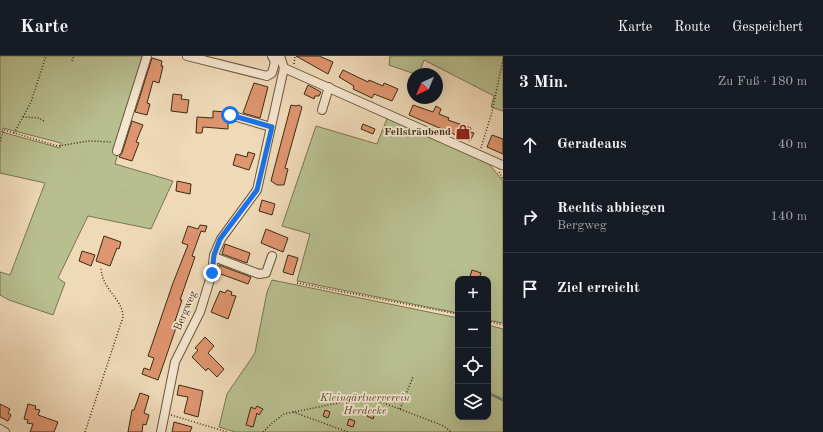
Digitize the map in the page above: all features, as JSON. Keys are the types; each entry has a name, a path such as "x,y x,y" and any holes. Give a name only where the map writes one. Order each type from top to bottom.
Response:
{"street":[{"path":"117,151 147,56"},
{"path":"188,56 267,76 272,73 275,62 272,56"},
{"name":"Bergweg","path":"161,432 175,362 200,312 212,273 214,257 220,239 257,190 284,68 280,56"},
{"path":"284,68 479,155 503,168"},
{"path":"322,110 329,87"},
{"path":"230,115 272,127"},
{"path":"214,257 259,274 266,273 272,256"},
{"path":"0,429 5,432"}],"path":[{"path":"14,132 31,102 46,56"},
{"path":"72,61 74,56"},
{"path":"479,155 492,112 503,59"},
{"path":"23,117 39,118 44,121"},
{"path":"0,142 4,130 58,146 89,141 120,142"},
{"path":"501,176 503,168"},
{"path":"85,432 122,317 122,309 101,278 101,268"},
{"path":"297,284 455,313"},
{"path":"491,322 503,325"},
{"path":"400,410 413,377"},
{"path":"263,432 277,418 291,412 358,399 381,402 444,426 450,432"},
{"path":"291,412 348,432"},
{"path":"166,413 227,432"}],"green space":[{"path":"0,56 144,56 115,164 173,181 151,229 88,216 58,278 65,283 53,315 9,300 0,295 0,272 10,275 45,183 0,173","holes":["3,128 61,143 60,148 2,132"]},
{"path":"390,56 503,56 503,111 491,107 494,96 443,70 443,68 440,68 424,60 421,68 407,68 407,71 389,65"},
{"path":"388,116 489,164 503,181 503,323 491,321 491,276 455,276 455,312 297,281 310,234 282,226 316,126 377,144"},
{"name":"Kleingärtnerverein Herdecke","path":"272,280 455,317 455,420 491,420 491,326 503,329 503,432 235,432 219,427 227,394 255,353 267,292"}],"building":[{"path":"296,56 319,56 333,62 328,74"},
{"path":"152,58 162,61 161,66 163,66 159,83 153,81 147,103 150,104 147,115 135,112"},
{"path":"343,70 368,82 369,80 383,86 384,83 398,89 392,101 374,94 372,98 353,89 354,86 339,77"},
{"path":"254,83 268,87 260,118 243,113"},
{"path":"308,85 321,92 319,96 315,96 314,99 304,94"},
{"path":"173,94 182,95 181,99 189,100 187,113 171,111"},
{"path":"291,105 299,105 302,107 285,168 288,169 284,185 277,185 271,181"},
{"path":"413,105 433,112 436,106 441,109 439,114 449,118 448,120 471,128 470,132 474,133 470,141 409,115"},
{"path":"213,111 226,112 225,116 228,120 228,129 203,127 202,133 196,133 197,117 213,118"},
{"path":"132,121 143,125 136,142 139,143 132,161 119,157 122,153"},
{"path":"363,124 375,129 373,134 361,129"},
{"path":"492,135 503,139 503,154 487,147"},
{"path":"248,152 255,154 249,170 233,165 236,154 247,157"},
{"path":"177,181 191,184 190,194 176,191"},
{"path":"262,200 275,204 272,215 259,211"},
{"path":"200,225 207,226 205,232 201,231 192,256 195,257 180,300 182,300 175,321 178,322 158,380 142,374 144,368 150,370 154,358 148,356 173,283 188,245 182,243 188,226 198,229"},
{"path":"266,229 288,238 283,252 261,243"},
{"path":"104,236 121,242 110,266 96,261"},
{"path":"225,244 250,253 247,263 222,254"},
{"path":"82,251 95,255 91,266 79,261"},
{"path":"288,255 298,258 293,275 283,272"},
{"path":"219,265 251,277 248,284 218,273"},
{"path":"472,270 481,273 480,276 470,276"},
{"path":"227,290 232,292 231,295 236,296 228,319 211,312 220,291 225,293"},
{"path":"205,337 214,346 208,353 224,369 217,377 208,368 206,371 192,357 198,350 195,348"},
{"path":"179,385 203,391 198,417 184,413 188,397 177,395"},
{"path":"140,393 149,396 144,413 149,415 146,425 143,424 142,432 128,432 132,410 134,410"},
{"path":"0,404 10,409 8,413 11,415 8,421 0,417"},
{"path":"28,404 36,406 35,409 40,410 38,415 58,422 54,432 30,432 33,424 27,423 28,420 24,419"},
{"path":"257,406 263,409 259,415 257,413 253,427 246,425 251,407 255,409"},
{"path":"325,410 330,412 328,418 323,416"},
{"path":"369,410 375,413 373,419 367,416"},
{"path":"349,419 355,421 353,427 347,425"},
{"path":"174,422 192,427 190,432 172,432"}],"waterway":[{"path":"491,394 503,400"}],"place":[{"name":"Fellsträubend","path":"463,132"}],"route":[{"path":"212,273 214,255 220,239 257,190 272,127 230,115"}]}
